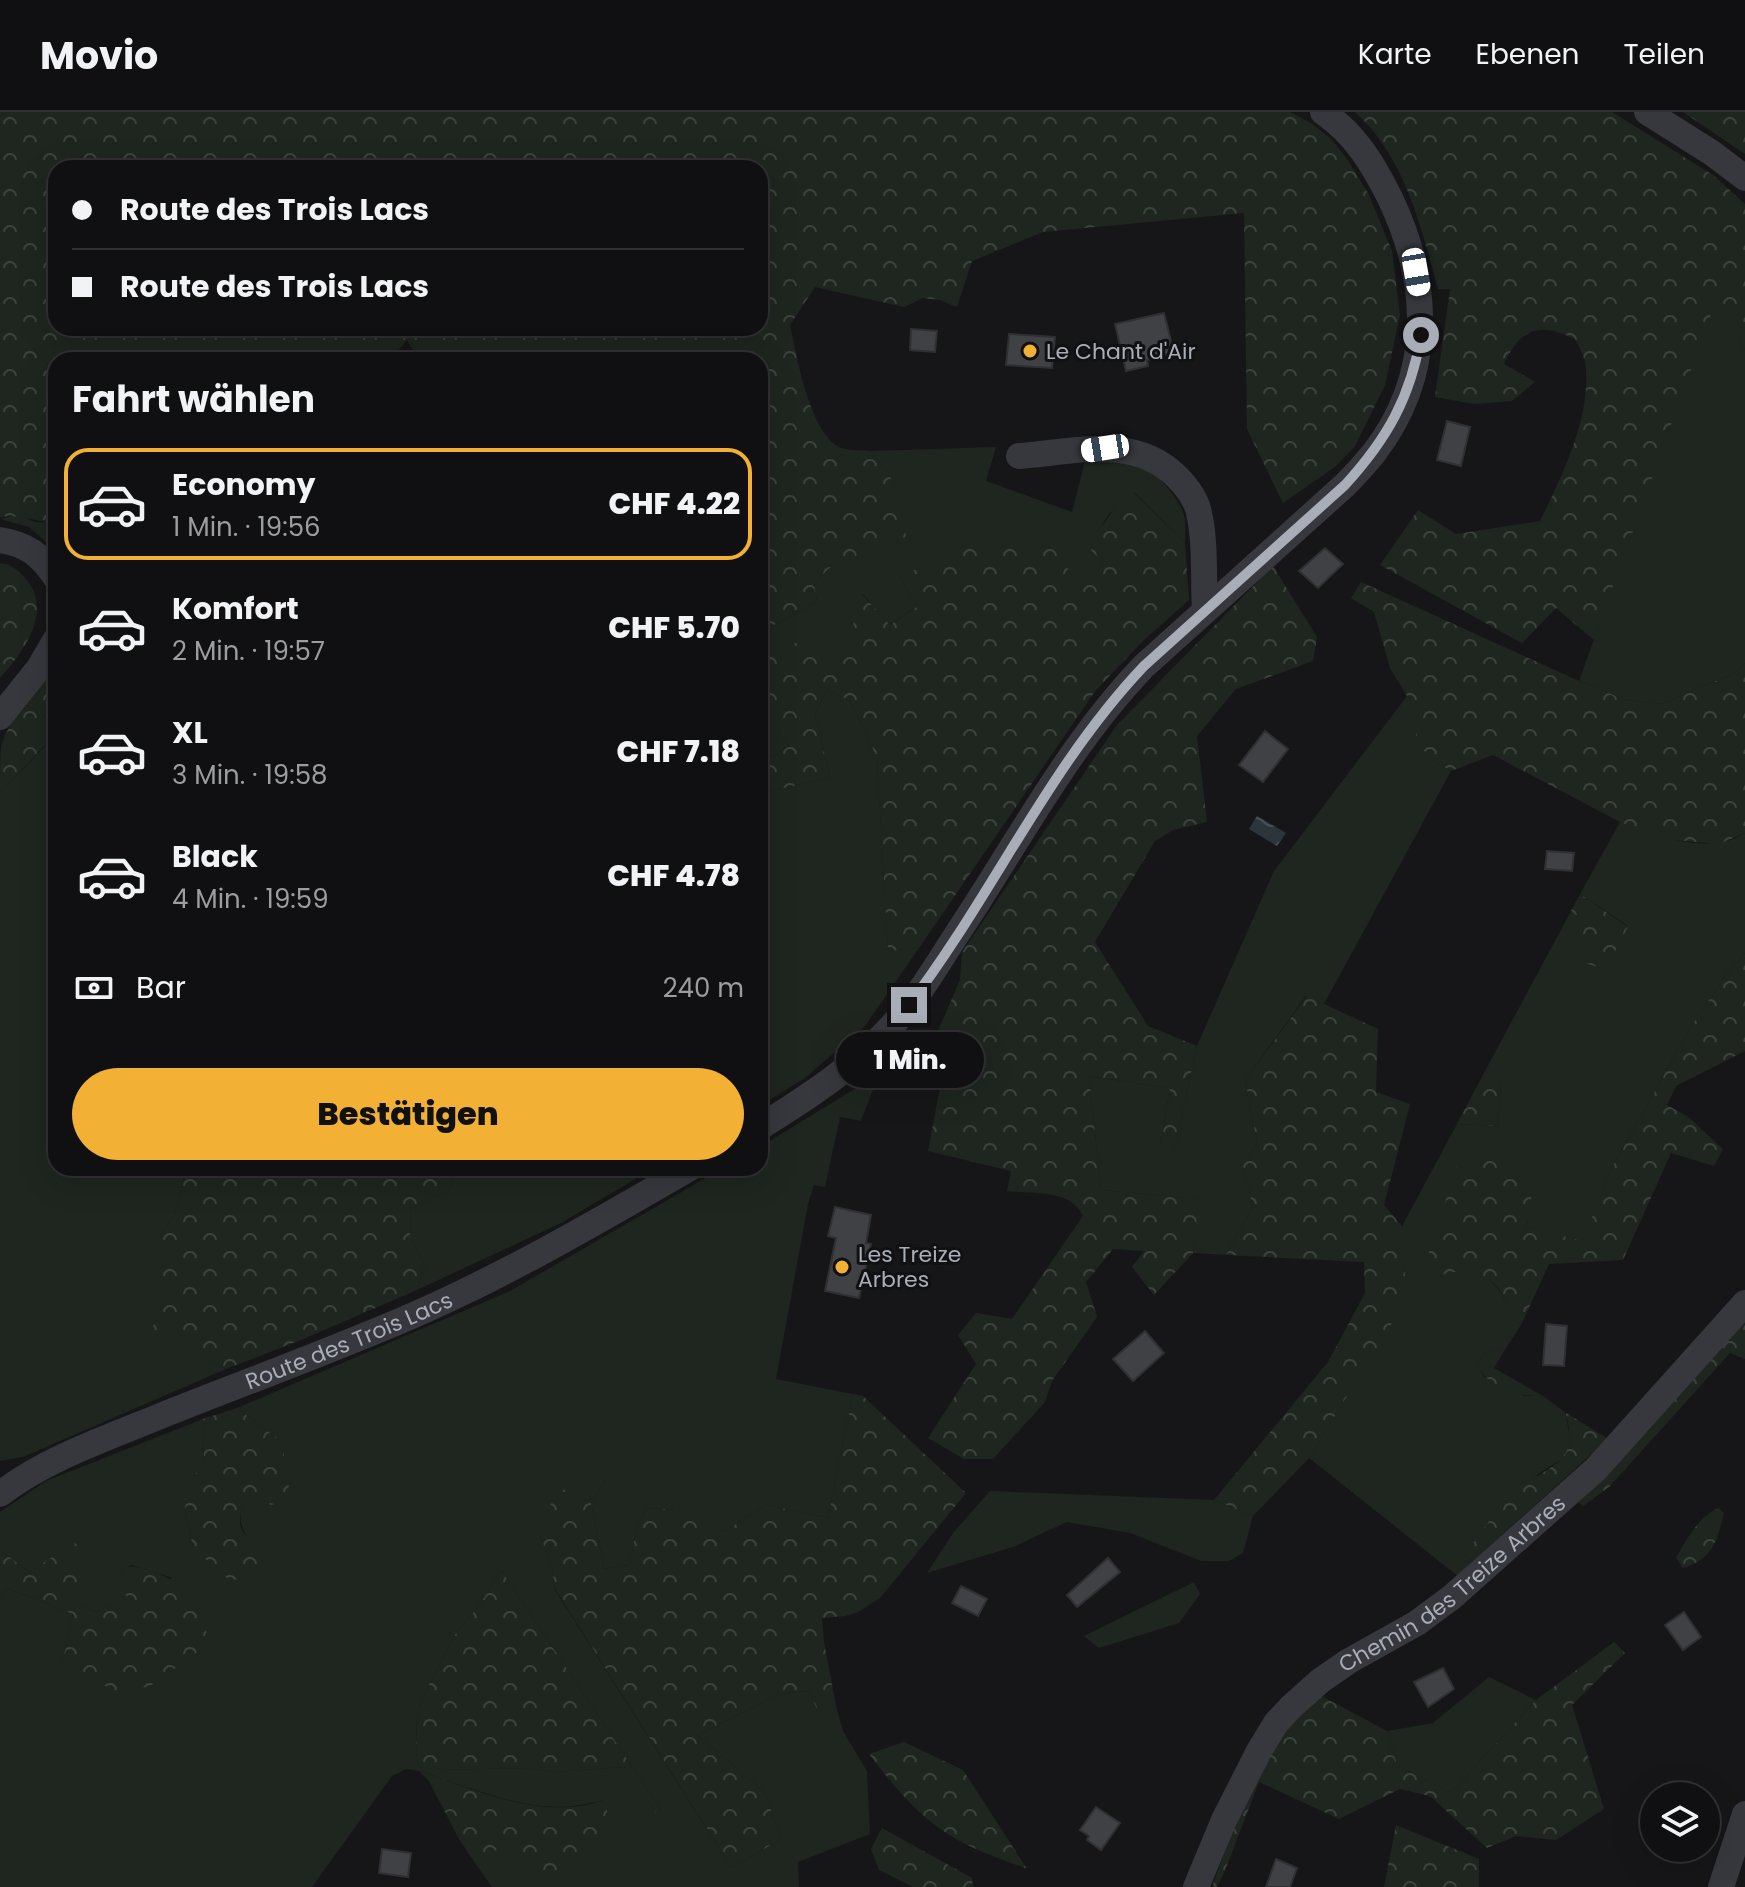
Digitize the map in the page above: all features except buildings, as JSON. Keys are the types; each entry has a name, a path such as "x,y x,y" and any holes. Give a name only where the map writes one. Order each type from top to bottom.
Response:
{"street":[{"path":"768,1122 844,1070 899,1018 1097,721 1144,666 1345,485 1374,453 1399,410 1417,361 1421,335 1420,291 1413,252 1371,161 1350,133 1323,112"},
{"path":"1647,112 1745,178"},
{"path":"1019,456 1120,448 1146,455 1168,468 1192,495 1199,514 1205,611"},
{"path":"0,540 32,550 48,566"},
{"path":"0,717 48,653"},
{"name":"Route des Trois Lacs","path":"0,1494 20,1479 94,1443 457,1296 531,1260 676,1176"},
{"name":"Chemin des Treize Arbres","path":"1196,1887 1224,1820 1259,1751 1276,1723 1291,1707 1320,1681 1417,1623 1452,1597 1596,1469 1745,1303"},
{"path":"1721,1887 1745,1814"}],"green space":[{"path":"0,112 1290,112 1311,123 1332,140 1347,159 1368,193 1392,251 1400,315 1385,385 1355,446 1336,466 1283,503 1247,429 1244,213 1043,232 972,261 957,307 940,300 923,298 904,307 815,287 790,325 812,410 829,439 839,447 871,451 900,491 906,537 897,540 877,538 858,546 854,570 836,562 814,583 817,602 772,626 771,642 783,650 799,641 835,653 854,642 853,600 862,594 890,625 918,606 900,578 969,541 1007,541 1020,554 1051,547 1062,558 1076,583 1107,563 1093,553 1089,545 1118,497 1134,493 1185,543 1189,600 1144,640 1096,690 919,948 888,951 877,758 850,701 827,689 815,714 830,777 768,792 768,760 789,746 775,725 768,728 768,352 414,352 407,340 397,352 48,352 48,522 0,517"},
{"path":"1355,112 1612,112 1713,175 1745,204 1745,350 1716,300 1594,640 1556,608 1522,643 1380,565 1418,510 1456,534 1540,521 1580,423 1586,382 1585,362 1575,339 1552,331 1533,331 1517,342 1504,364 1535,382 1512,401 1474,404 1435,397 1450,289 1438,289 1399,171 1387,150"},
{"path":"1683,112 1745,112 1745,154"},
{"path":"1716,299 1745,350 1745,663 1734,673 1662,704 1626,700 1579,681"},
{"path":"996,447 986,481 1072,512 1085,461 1129,462 1146,468 1168,488 1179,504 1185,520 1185,543 1135,493 1111,512 1099,533 1094,553 1107,563 1076,584 1062,558 1020,554 900,578 918,606 889,625 863,594 855,642 835,654 799,641 783,651 771,642 772,626 817,602 814,583 843,556 869,540 897,540 900,491 871,451"},
{"path":"17,515 48,523 48,544 29,527 0,519"},
{"path":"0,563 14,568 26,579 37,605 32,632 0,678"},
{"path":"1273,566 1317,637 1313,661 1236,689 1197,736 1207,822 1173,830 1155,841 1095,942 1148,1026 1197,1046 1175,1147 1160,1147 1170,1088 1089,1076 1101,1190 1199,1199 1193,1253 1154,1295 1132,1267 1144,1251 1113,1249 1086,1282 1097,1317 1052,1381 1045,1402 993,1459 964,1459 928,1438 976,1364 958,1335 976,1313 1012,1319 1083,1216 1077,1207 1061,1197 1007,1191 1011,1171 928,1151 948,1045 935,1038 960,980 962,952 1117,725"},
{"path":"1361,582 1626,700 1662,704 1734,673 1745,663 1745,833 1719,844 1660,839 1620,822 1493,755 1451,771 1434,761 1415,741 1419,716 1390,668 1374,612 1351,598"},
{"path":"48,677 48,711 36,727 47,743 0,793 1,747 10,725"},
{"path":"827,689 850,701 877,758 888,950 919,948 865,1026 805,1078 768,1101 768,792 830,777 815,714"},
{"path":"1407,696 1420,716 1434,761 1451,771 1324,1004 1306,996 1245,1080 1257,1143 1243,1166 1253,1207 1226,1255 1193,1253 1198,1199 1101,1190 1089,1076 1170,1088 1160,1146 1175,1147 1197,1046 1274,871"},
{"path":"48,712 48,1176 184,1176 175,1214 160,1235 212,1277 153,1329 226,1369 23,1457 0,1461 0,793 47,744 35,727"},
{"path":"775,724 789,746 768,760 768,728"},
{"path":"1620,822 1666,838 1699,843 1731,840 1745,833 1745,953 1692,1025 1614,1164 1582,1242 1527,1227 1531,1196 1438,1276 1455,1270 1477,1272 1500,1291 1511,1318 1521,1325 1503,1353 1492,1348 1482,1356 1478,1365 1484,1377 1524,1396 1543,1396 1565,1412 1570,1437 1568,1450 1562,1459 1538,1474 1466,1555 1473,1561 1459,1577 1309,1458 1413,1287 1405,1274 1402,1260 1402,1226 1457,1124 1498,1126 1501,1082 1485,1071 1570,913 1628,926 1580,894"},
{"path":"1580,894 1628,927 1605,970 1575,959 1585,918 1570,913"},
{"path":"1745,953 1745,1051 1676,1086 1667,1105 1687,1116 1723,1149 1714,1166 1671,1153 1623,1260 1549,1264 1521,1325 1510,1318 1502,1294 1486,1278 1464,1272 1438,1276 1430,1269 1427,1259 1456,1168 1479,1158 1503,1159 1522,1172 1531,1195 1527,1227 1582,1241 1614,1164 1692,1025"},
{"path":"1307,996 1378,1029 1376,1092 1410,1104 1384,1205 1402,1226 1402,1260 1405,1274 1414,1287 1309,1458 1253,1516 1214,1500 1328,1362 1365,1293 1364,1262 1226,1255 1253,1207 1243,1166 1257,1143 1245,1080"},
{"path":"913,1032 919,1034 872,1092 861,1121 840,1117 825,1187 814,1185 808,1204 776,1379 853,1394 828,1518 767,1505 723,1532 688,1500 676,1510 647,1508 636,1529 630,1565 604,1569 591,1503 608,1476 584,1500 538,1532 551,1562 555,1590 732,1868 781,1839 765,1793 698,1735 778,1694 808,1691 818,1710 836,1706 843,1731 867,1771 870,1834 798,1862 799,1887 492,1887 477,1866 495,1849 541,1873 604,1800 564,1807 528,1804 406,1769 392,1776 312,1887 0,1887 0,1596 7,1588 73,1614 61,1669 172,1578 132,1565 120,1569 128,1599 95,1612 77,1604 74,1544 29,1572 0,1550 0,1512 46,1481 203,1419 204,1462 188,1486 185,1510 193,1548 250,1541 241,1523 243,1507 249,1494 264,1494 282,1442 237,1408 510,1291 709,1176 768,1176 768,1142 866,1082","holes":["501,1570 661,1810 656,1813 625,1767 553,1772 524,1768 441,1770 416,1759 417,1713 429,1685 456,1633 479,1606"]},
{"path":"1485,1071 1501,1081 1498,1126 1457,1124"},
{"path":"184,1176 454,1176 449,1191 411,1208 410,1237 425,1265 417,1290 226,1369 152,1329 161,1307 160,1235 175,1214"},
{"path":"454,1176 640,1176 561,1223 417,1290 425,1265 410,1237 411,1208 449,1191"},
{"path":"1745,1314 1745,1359 1730,1353 1609,1487 1583,1506 1574,1498"},
{"path":"1492,1348 1503,1353 1494,1368 1543,1396 1514,1393 1489,1381 1478,1365 1482,1356"},
{"path":"853,1394 863,1396 966,1493 880,1598 858,1612 822,1618 836,1706 818,1711 808,1691 778,1694 698,1735 765,1793 781,1839 732,1868 555,1589 551,1562 538,1532 546,1510 563,1489 584,1500 603,1473 608,1476 591,1503 604,1569 630,1565 636,1529 647,1508 676,1510 688,1499 723,1532 767,1505 828,1518"},
{"path":"237,1408 282,1442 291,1501 270,1505 264,1494 249,1495 241,1511 240,1525 247,1537 263,1546 257,1574 230,1581 193,1548 185,1510 187,1486 204,1462 203,1419"},
{"path":"1565,1412 1608,1439 1473,1561 1466,1555 1493,1517 1526,1484 1562,1459 1570,1438"},
{"path":"990,1491 1214,1500 1253,1516 1243,1553 1229,1561 1201,1561 1130,1533 1067,1522 1013,1547 927,1573 953,1533"},
{"path":"1719,1508 1724,1513 1712,1548 1701,1560 1683,1568 1676,1558 1684,1544 1699,1523"},
{"path":"74,1543 84,1548 77,1604 95,1612 127,1599 120,1568 143,1568 165,1577 184,1590 196,1607 211,1642 154,1684 126,1694 61,1669 73,1614 7,1588 0,1596 0,1550 29,1572"},
{"path":"501,1570 661,1810 656,1813 624,1767 553,1772 524,1768 442,1770 416,1760 417,1713 429,1685 456,1633 479,1606"},
{"path":"1194,1582 1200,1594 1179,1623 1099,1648 1084,1636"},
{"path":"1614,1642 1625,1653 1572,1705 1604,1809 1556,1840 1516,1836 1487,1848 1430,1796 1400,1789 1339,1819 1259,1782 1224,1873 1217,1887 1212,1887 1249,1785 1281,1731 1314,1692 1387,1731 1397,1765 1451,1793 1536,1700"},
{"path":"1489,1677 1536,1700 1451,1793 1397,1765 1387,1731 1433,1723"},
{"path":"904,1742 963,1770 1027,1869 958,1840 932,1823 909,1802 869,1754"},
{"path":"419,1771 534,1806 581,1806 604,1800 607,1821 598,1840 585,1856 561,1873 540,1872 496,1850 477,1866 429,1781"},
{"path":"1396,1825 1479,1859 1479,1887 1384,1887"},
{"path":"882,1828 972,1878 973,1887 913,1887 879,1870 871,1849"}],"water":[{"path":"1257,816 1286,833 1277,846 1249,829"}],"place":[{"name":"Le Chant d'Air","path":"1030,351"},
{"name":"Les Treize Arbres","path":"842,1267"}],"route":[{"path":"909,1005 989,887 1058,777 1121,690 1345,485 1374,453 1399,410 1417,361 1421,335"}]}
